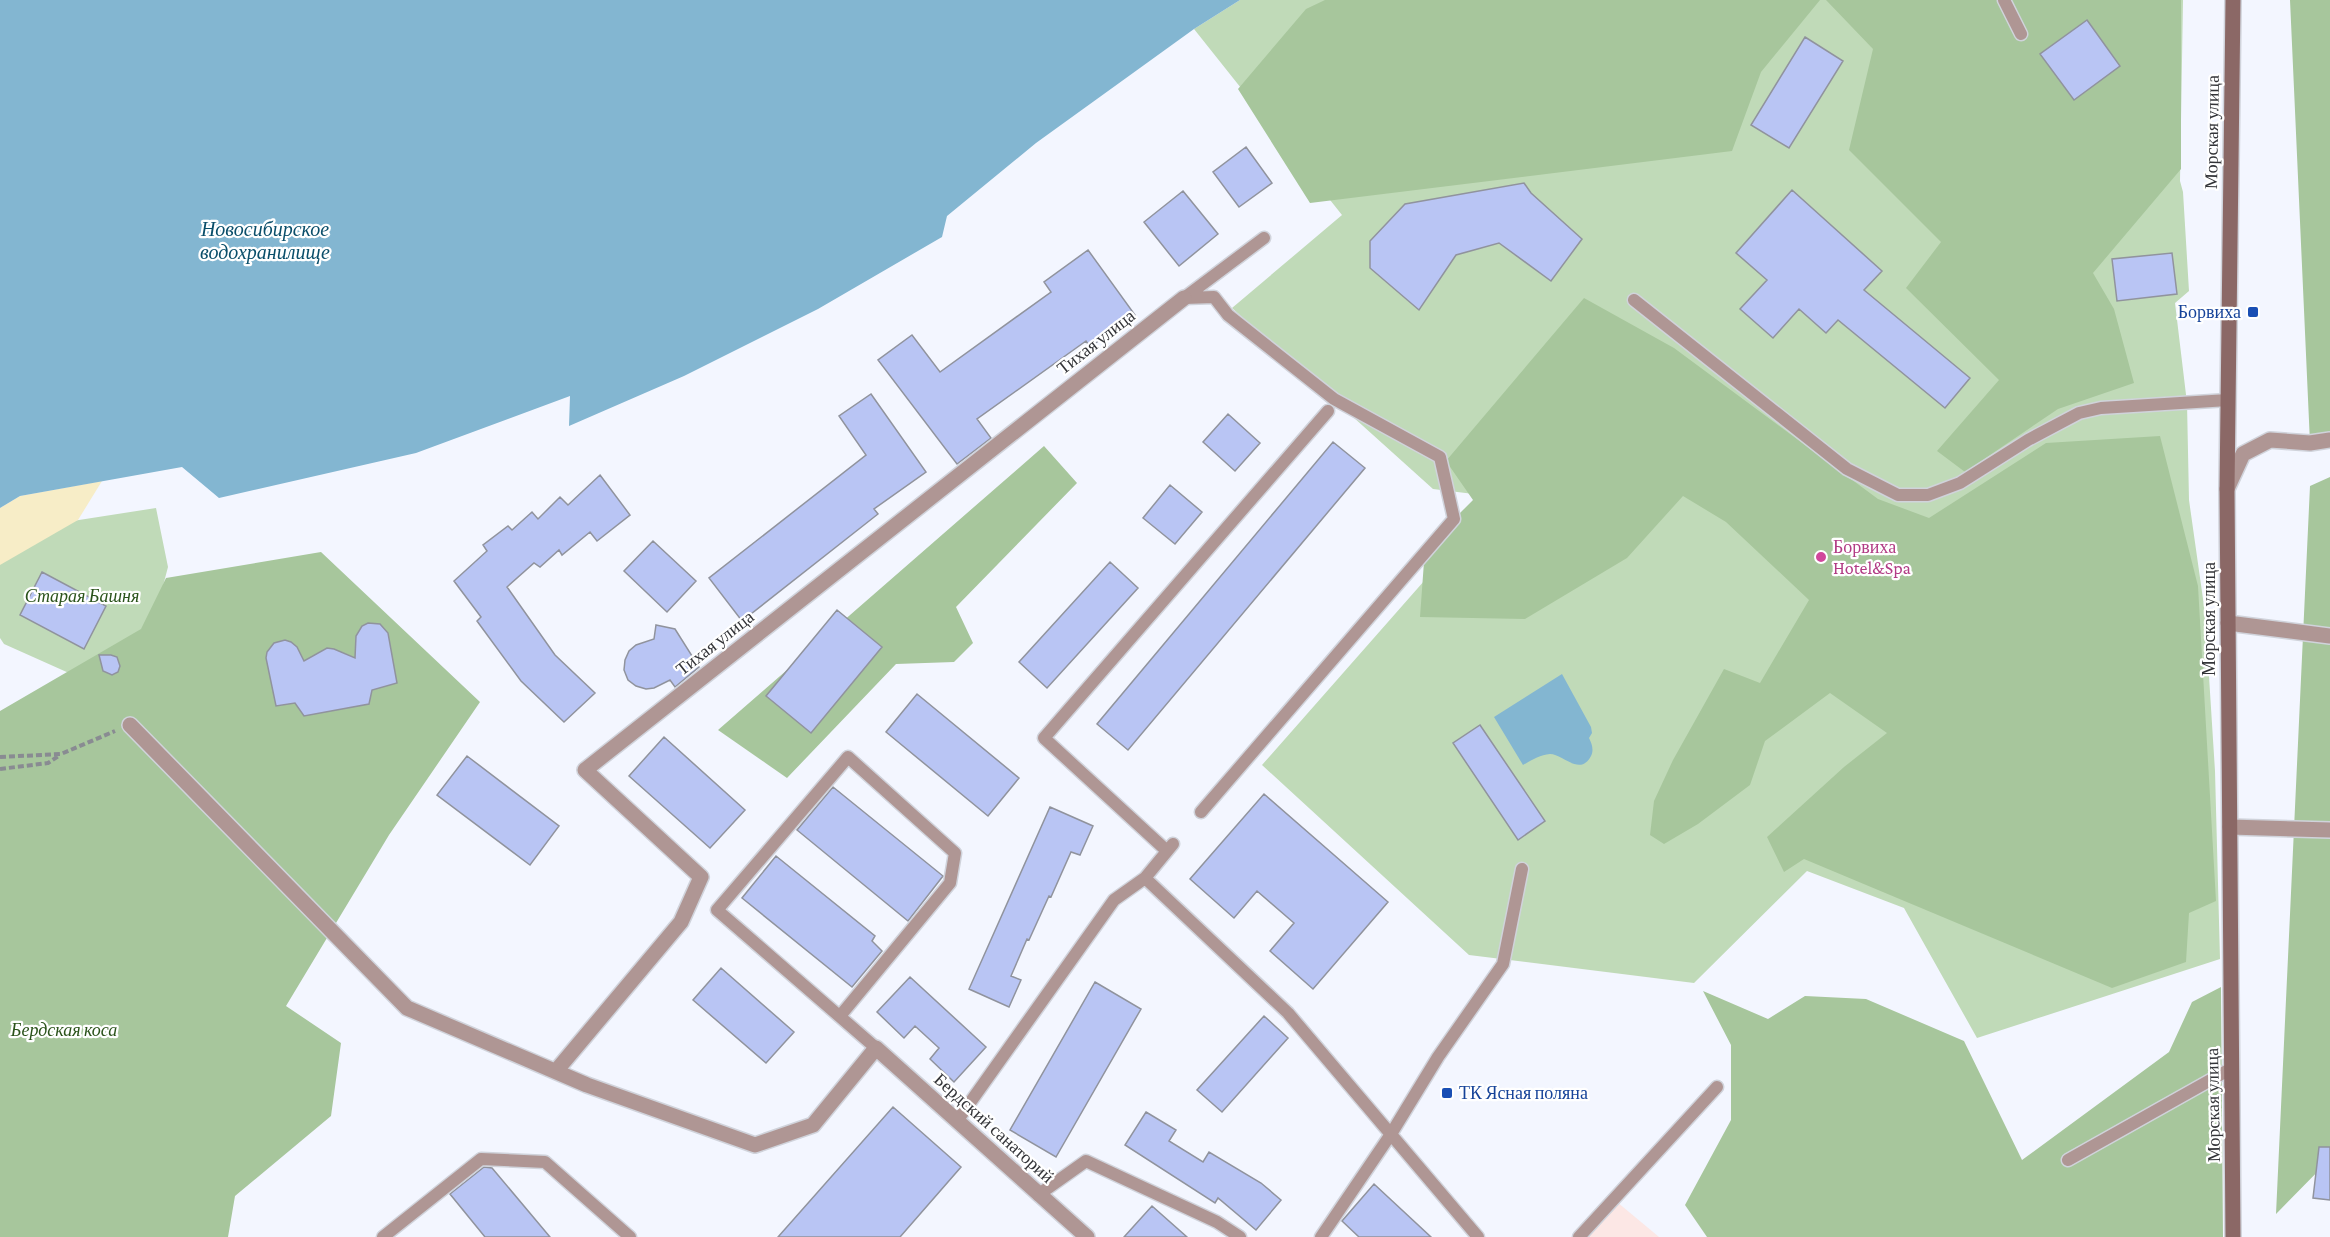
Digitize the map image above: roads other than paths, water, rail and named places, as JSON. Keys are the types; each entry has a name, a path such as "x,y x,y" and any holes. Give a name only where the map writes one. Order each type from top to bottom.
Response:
{"street":[{"name":"Морская улица","path":"2233,0 2227,489 2233,1237"},
{"name":"Тихая улица","path":"556,1071 681,922 701,877 585,770 1184,298"},
{"path":"2227,489 2243,454 2270,440 2310,443 2330,440"},
{"path":"2228,623 2330,636"},
{"path":"130,725 407,1008 556,1071 755,1145 813,1125 876,1048"},
{"path":"2230,827 2330,830"},
{"name":"Бердский санаторий","path":"876,1048 1087,1237"}],"lane":[{"path":"2004,0 2021,34"},
{"path":"1184,298 1264,238"},
{"path":"1184,298 1214,297 1228,315 1334,399 1440,457 1454,519 1201,812"},
{"path":"1634,300 1847,470 1898,495 1928,495 1960,483 2028,440 2079,413 2101,408 2228,400"},
{"path":"957,1121 1114,900 1145,878 1170,848 1044,738 1328,411"},
{"path":"840,1016 950,883 955,853 848,757 717,910 876,1048"},
{"path":"1325,1235 1438,1058 1503,964 1522,869"},
{"path":"1145,878 1287,1013 1478,1237"},
{"path":"2068,1160 2232,1068"},
{"path":"1579,1237 1717,1087"},
{"path":"383,1237 481,1159 545,1162 630,1237"},
{"path":"1038,1195 1086,1161 1217,1222 1240,1237"}],"water":[{"name":"Новосибирское водохранилище","path":"0,0 1240,0 1194,29 1036,143 947,216 942,237 818,309 684,376 569,426 570,396 416,453 219,498 182,467 20,496 0,508"},
{"path":"1562,674 1591,727 1592,733 1589,738 1592,747 1591,756 1582,765 1550,754 1523,765 1494,717"}],"place":[{"name":"Борвиха","path":"2253,312"},
{"name":"Борвиха Hotel&Spa","path":"1821,557"},
{"name":"ТК Ясная поляна","path":"1447,1093"}],"park label":[{"name":"Старая Башня","path":"82,596"},
{"name":"Бердская коса","path":"64,1030"}]}
